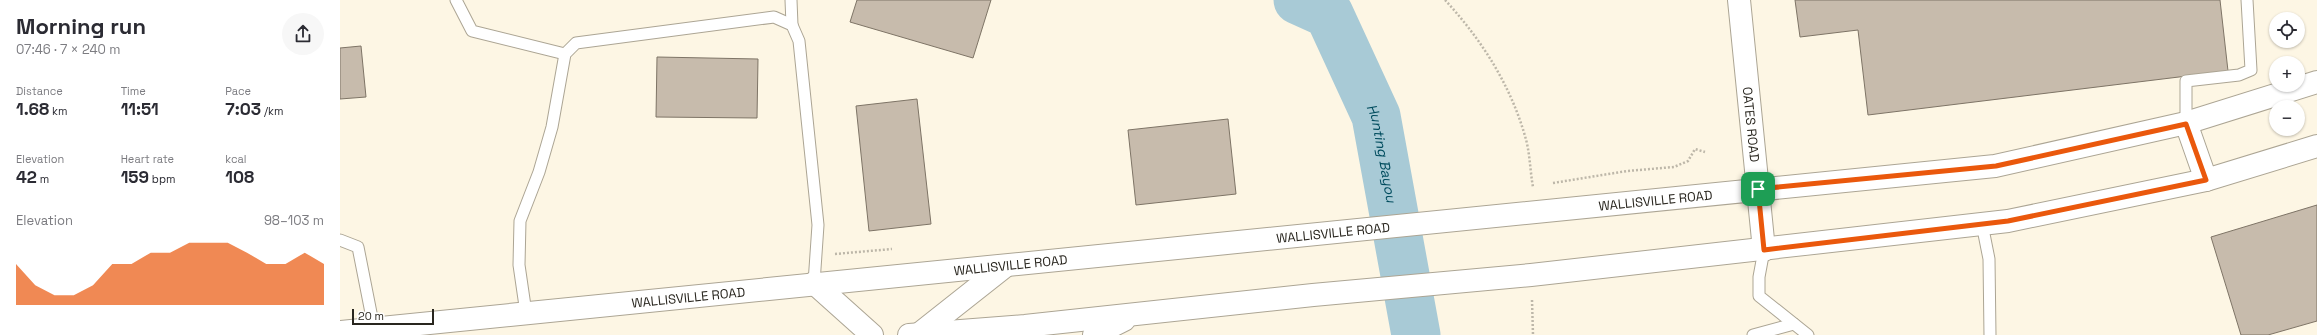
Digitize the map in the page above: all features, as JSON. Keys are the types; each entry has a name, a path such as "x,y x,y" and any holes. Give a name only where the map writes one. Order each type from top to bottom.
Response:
{"main road":[{"name":"OATES ROAD","path":"1740,0 1764,250"},
{"name":"WALLISVILLE ROAD","path":"340,332 374,328 402,330 526,313 814,283 1004,266 1495,215 1996,166 2186,124 2317,82"},
{"path":"2186,124 2206,180"},
{"path":"916,335 1025,326 1313,295 1531,276 2008,221 2206,180 2317,146"},
{"path":"916,335 1004,266"},
{"path":"814,283 872,335"},
{"path":"1094,335 1140,313"}],"lane":[{"path":"456,0 472,31 565,54"},
{"path":"791,0 792,25 799,41 818,225 814,283"},
{"path":"2186,124 2186,81 2239,75 2251,70 2247,0"},
{"path":"526,313 520,265 520,221 539,172 552,127 565,54 576,43 766,18 774,17 792,25"},
{"path":"1982,224 1988,259 1990,335"},
{"path":"340,240 358,247 374,328"},
{"path":"1764,250 1759,277 1759,296 1808,335"},
{"path":"1753,335 1794,324"}],"path":[{"path":"1445,0 1469,27 1502,79 1525,137 1533,189"},
{"path":"1552,184 1627,172 1674,167 1688,161 1695,149 1705,152"},
{"path":"1525,190 1539,187"},
{"path":"1531,276 1533,335"}],"building":[{"path":"857,0 991,0 973,58 850,22"},
{"path":"1795,0 2220,0 2228,71 1868,115 1858,30 1800,37"},
{"path":"361,46 366,97 340,99 340,48"},
{"path":"657,57 758,59 757,118 656,117"},
{"path":"917,99 931,224 869,231 856,106"},
{"path":"1228,119 1236,194 1136,205 1128,130"},
{"path":"2317,205 2317,321 2268,335 2241,335 2211,237"}],"waterway":[{"name":"Hunting Bayou","path":"1298,0 1329,14 1376,116 1416,335"}],"route":[{"path":"2186,124 2206,180 2008,221 1764,250 1758,189 1996,166 2186,124"}]}
